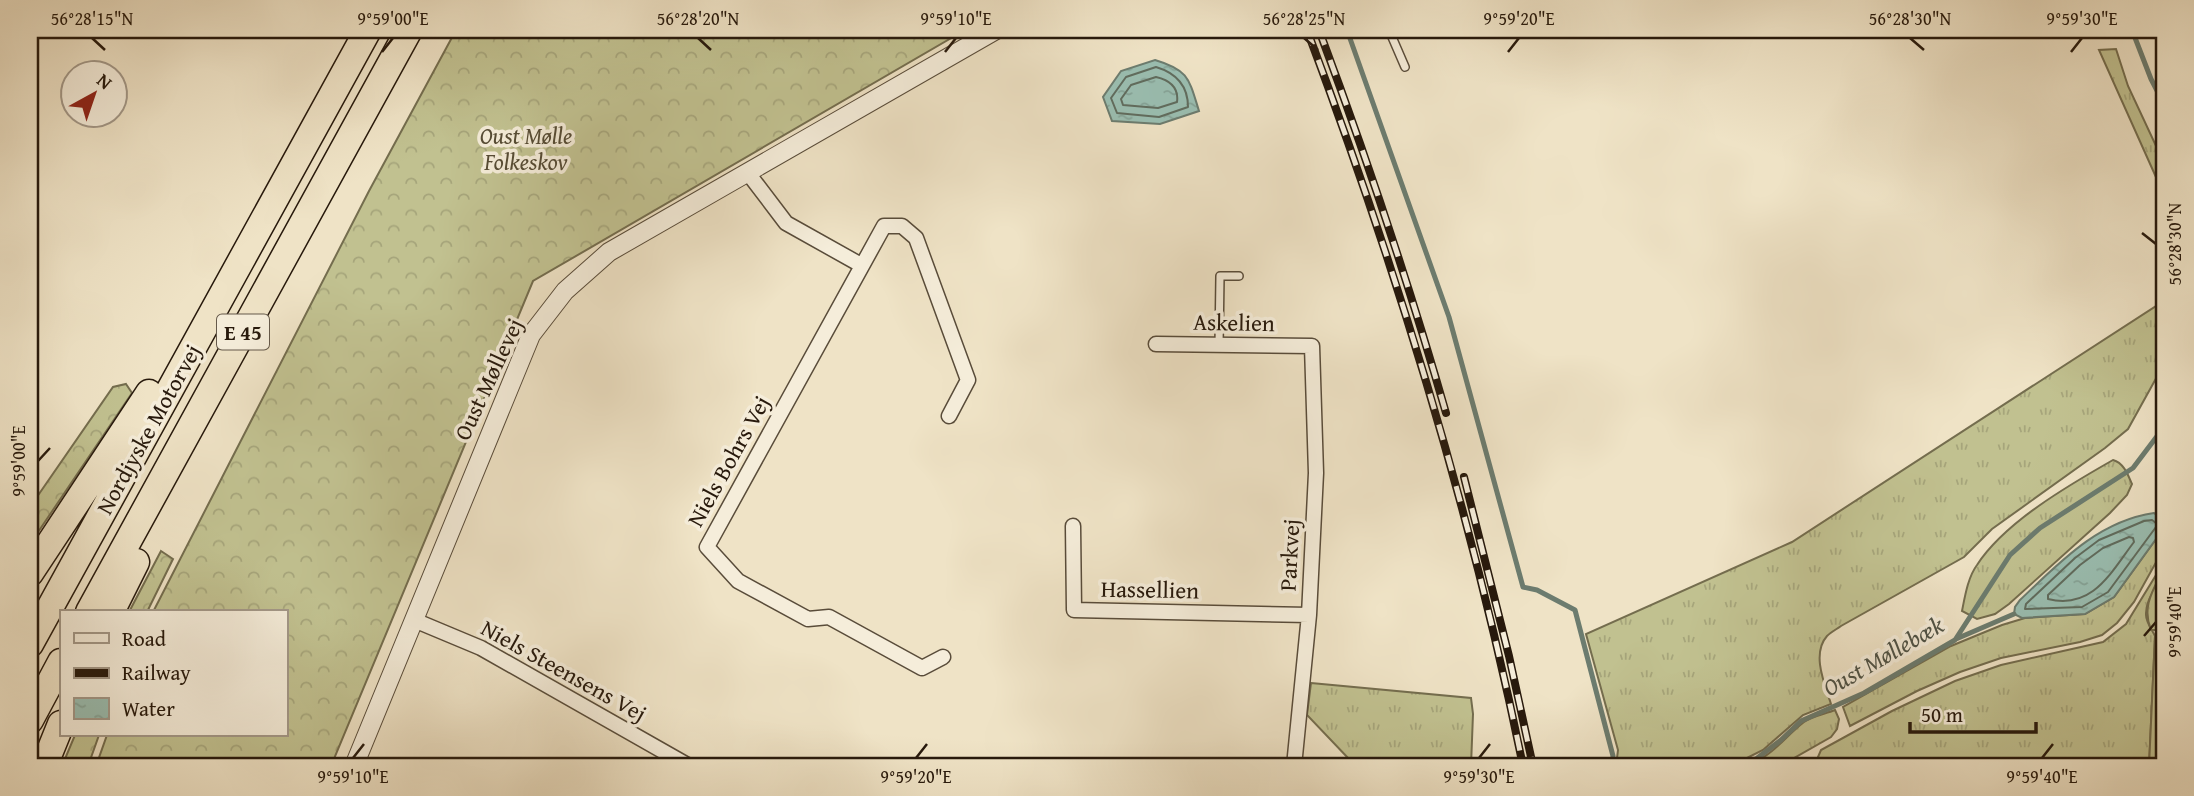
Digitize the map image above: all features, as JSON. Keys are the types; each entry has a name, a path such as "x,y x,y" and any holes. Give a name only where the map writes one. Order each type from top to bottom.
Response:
{"highway":[{"path":"30,573 160,375 251,213 365,30"},
{"name":"Nordjyske Motorvej","path":"30,644 365,30"},
{"path":"112,610 141,551 279,298 403,41"},
{"name":"Nordjyske Motorvej","path":"90,610 403,41"},
{"path":"30,720 60,664"},
{"path":"44,766 60,726"}],"street":[{"name":"Oust Møllevej","path":"354,766 531,335 565,291 609,252 996,30"},
{"path":"748,173 786,223 861,265"},
{"name":"Niels Bohrs Vej","path":"943,657 922,668 829,617 808,619 738,581 707,547 884,226 902,226 916,238 968,380 949,416"},
{"name":"Askelien","path":"1156,344 1312,346"},
{"name":"Parkvej","path":"1294,766 1309,615 1316,473 1312,346"},
{"name":"Hassellien","path":"1073,526 1074,610 1309,615"},
{"name":"Niels Steensens Vej","path":"414,620 481,648 689,766"}],"lane":[{"path":"1389,30 1405,67"},
{"path":"1219,345 1220,276 1240,276"}],"green space":[{"name":"Oust Mølle Folkeskov","path":"456,30 965,30 533,281 331,766 96,766 107,736 287,736 287,610 154,610 369,191"},
{"path":"2116,49 2128,86 2164,163 2164,195 2099,50"},
{"path":"2164,286 2164,364 2128,429 1992,529 1964,557 1827,636 1822,643 1820,660 1831,704 1803,715 1763,750 1747,758 1689,766 1616,766 1618,750 1586,634 1792,542 2159,304"},
{"path":"126,384 132,393 30,544 30,507 113,387"},
{"path":"2113,460 2123,467 2132,484 2127,495 2110,513 1995,614 1977,619 1962,611 1974,570 2004,534 2039,506"},
{"path":"2164,528 2164,548 2134,602 2117,623 2102,635 2001,658 1960,672 1850,726 1843,707 1951,646 2025,618 2085,614 2114,597"},
{"path":"161,551 173,559 148,610 130,610"},
{"path":"2164,562 2161,576 2146,608 2147,620 2155,636 2149,766 1818,766 1821,750 1892,711 1955,681 2001,665 2103,642 2126,624"},
{"path":"2164,568 2164,630 2151,630 2148,605"},
{"path":"2155,636 2163,636 2164,639 2164,766 2149,766"},
{"path":"1311,683 1471,698 1471,766 1392,766 1349,759 1307,715"},
{"path":"1835,710 1839,719 1837,729 1831,737 1780,766 1740,766 1768,754 1807,720"},
{"path":"75,736 99,736 88,766 62,766"}],"water":[{"path":"1155,60 1175,68 1186,77 1199,111 1160,124 1112,121 1103,97 1121,71"},
{"path":"2154,513 2163,520 2164,528 2114,597 2085,614 2022,618 2014,614 2020,600 2065,558 2097,534 2134,518"}],"waterway":[{"path":"1347,30 1449,317 1523,587 1537,590 1575,610 1613,756 1612,766"},
{"name":"Oust Møllebæk","path":"2132,30 2164,104"},
{"name":"Oust Møllebæk","path":"1714,766 1756,759 1801,721 1864,693 1955,640 2010,555 2040,528 2133,468 2164,427"},
{"path":"1956,639 2014,614"}],"railway":[{"path":"1307,30 1372,211 1430,394 1480,579 1523,766"},
{"path":"1319,30 1386,220 1446,413"},
{"path":"1464,477 1509,656 1533,766"}]}
